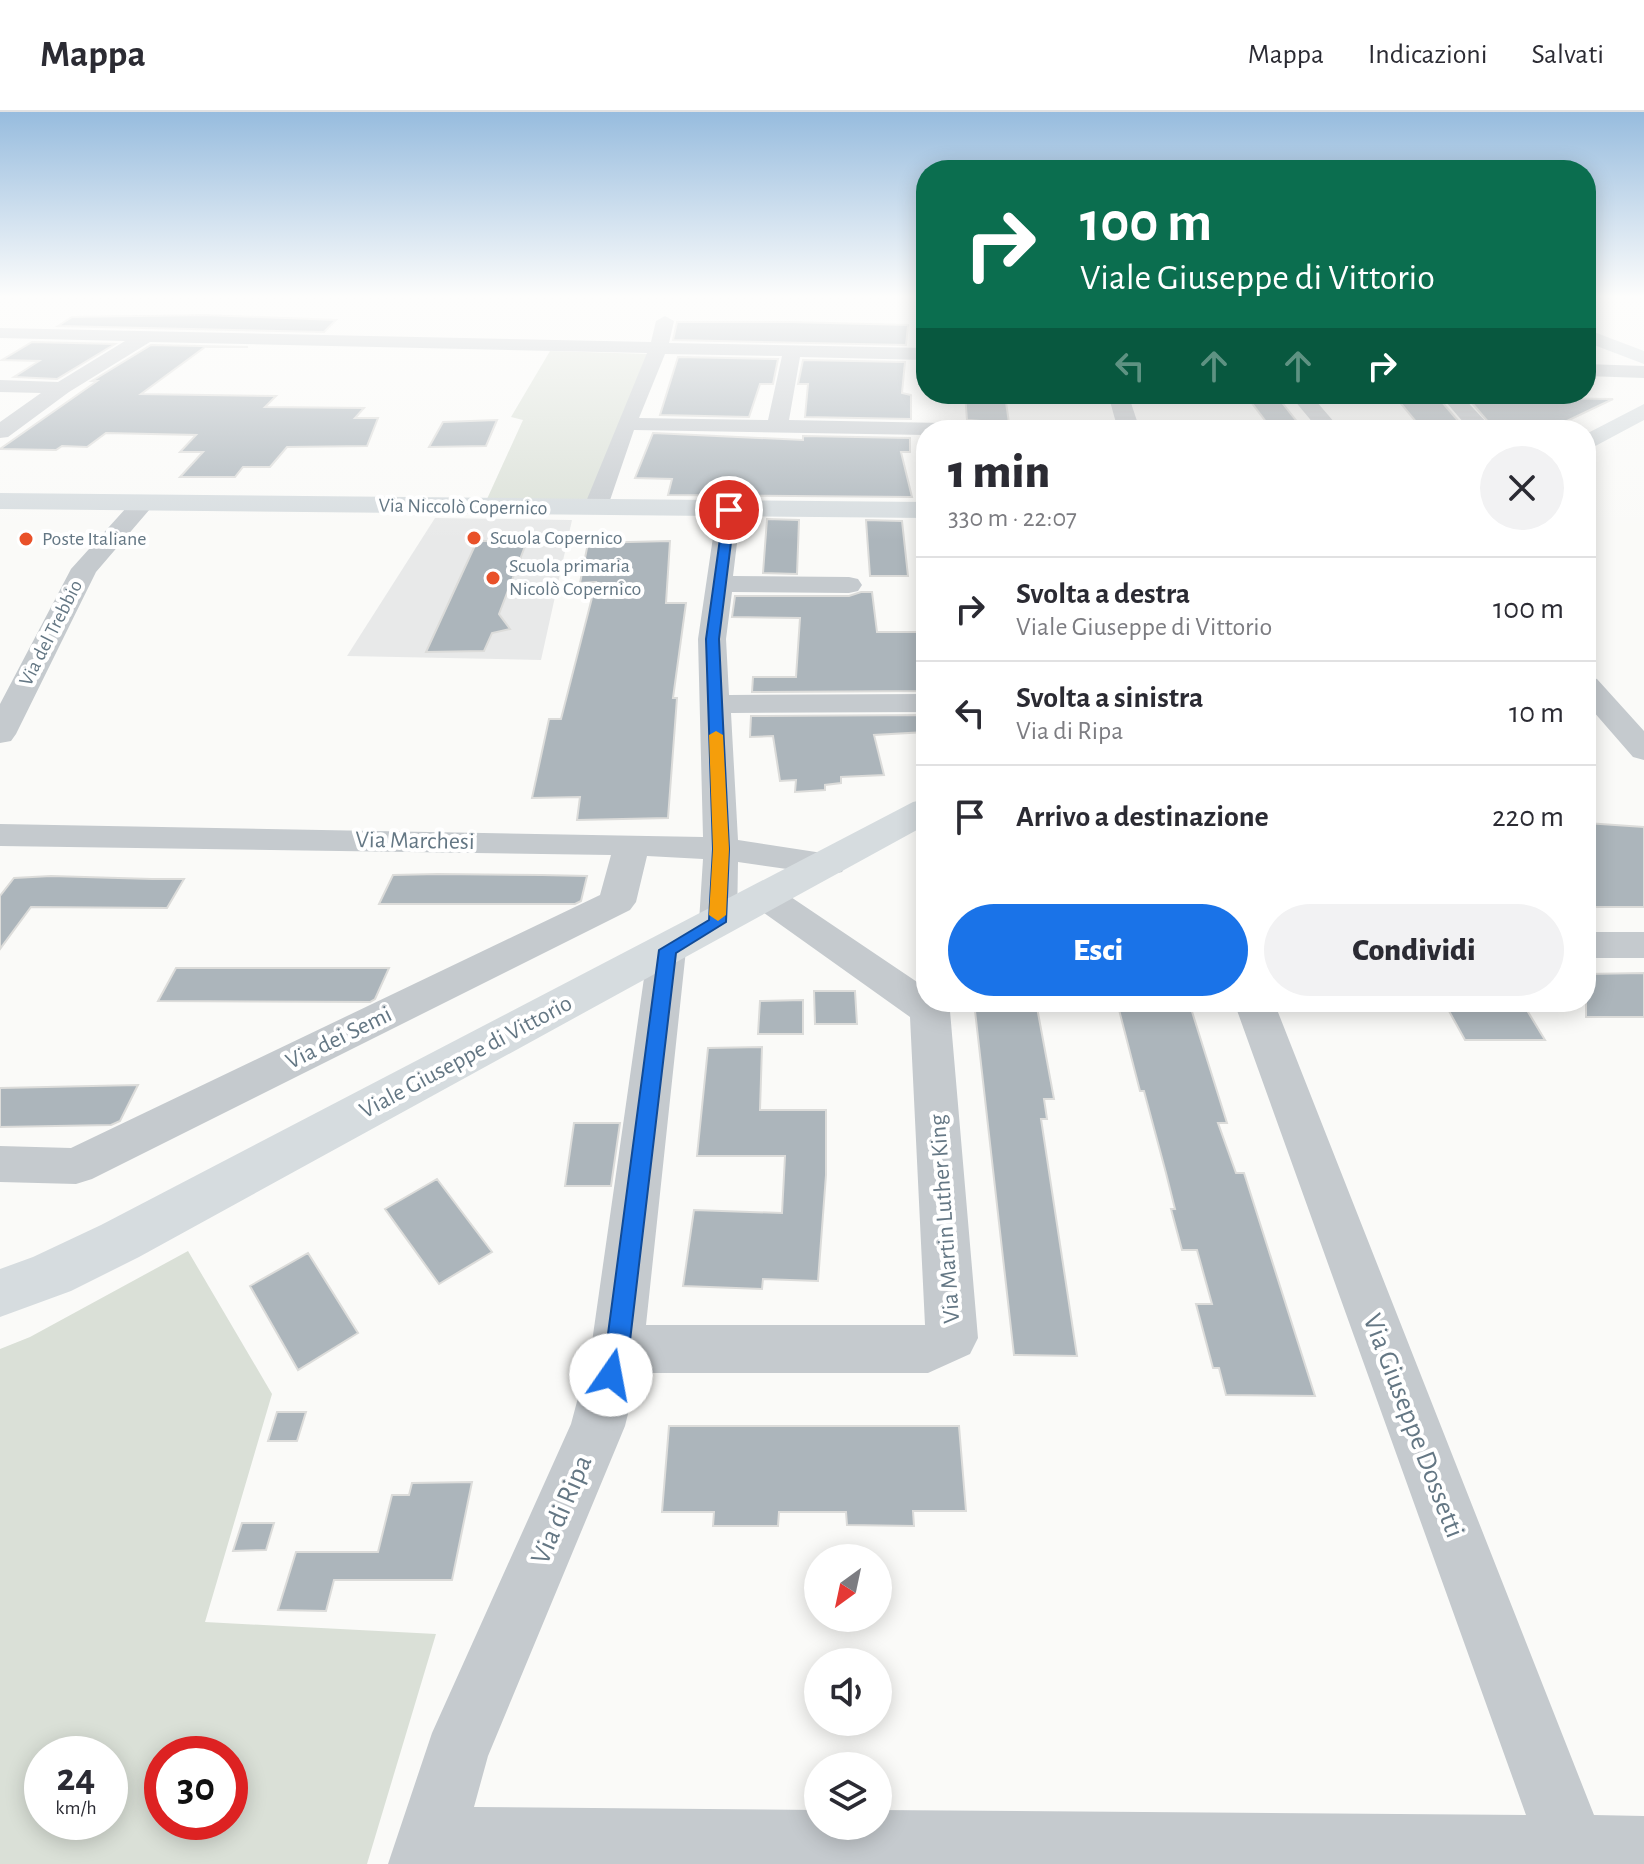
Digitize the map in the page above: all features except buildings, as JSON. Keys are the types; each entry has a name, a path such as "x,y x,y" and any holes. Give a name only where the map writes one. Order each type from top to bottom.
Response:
{"main road":[{"path":"1596,438 1644,411"},
{"name":"Via Niccolò Copernico","path":"0,501 916,510"},
{"name":"Viale Giuseppe di Vittorio","path":"0,1293 52,1274 120,1241 916,816"}],"street":[{"path":"0,432 79,378"},
{"path":"595,509 646,378"},
{"path":"777,426 787,378"},
{"path":"0,386 62,388"},
{"path":"1308,404 1321,420"},
{"path":"1458,404 1472,420"},
{"path":"626,424 777,426 916,422"},
{"name":"Via del Trebbio","path":"0,734 84,569 144,502"},
{"path":"718,922 721,849 712,639 729,510"},
{"path":"719,584 849,585"},
{"path":"1596,696 1644,750"},
{"path":"715,704 916,703"},
{"name":"Via Marchesi","path":"0,835 632,845 721,849 829,864"},
{"name":"Via dei Semi","path":"0,1164 76,1166 617,902 632,845"},
{"name":"Via Martin Luther King","path":"766,897 916,1001"},
{"path":"1596,945 1644,945"},
{"name":"Via di Ripa","path":"426,1852 455,1756 598,1426 617,1349 667,950"},
{"name":"Via Martin Luther King","path":"617,1349 928,1349 952,1338 930,1012"},
{"name":"Via Giuseppe Dossetti","path":"1258,1012 1573,1850"},
{"path":"426,1852 1644,1850"}],"shaded area":[{"path":"534,378 640,378 588,501 487,499 523,420 511,417"},
{"path":"435,518 572,520 541,660 347,656"},
{"path":"188,1251 272,1394 205,1622 436,1634 367,1864 0,1864 0,1349 30,1337"}],"slow traffic":[{"path":"716,735 721,849 718,915"}],"place":[{"name":"Scuola Copernico","path":"474,538"},
{"name":"Poste Italiane","path":"26,539"},
{"name":"Scuola primaria Nicolò Copernico","path":"493,578"}],"route":[{"path":"611,1375 617,1349 667,950 718,922 721,849 712,639 729,510"}]}
